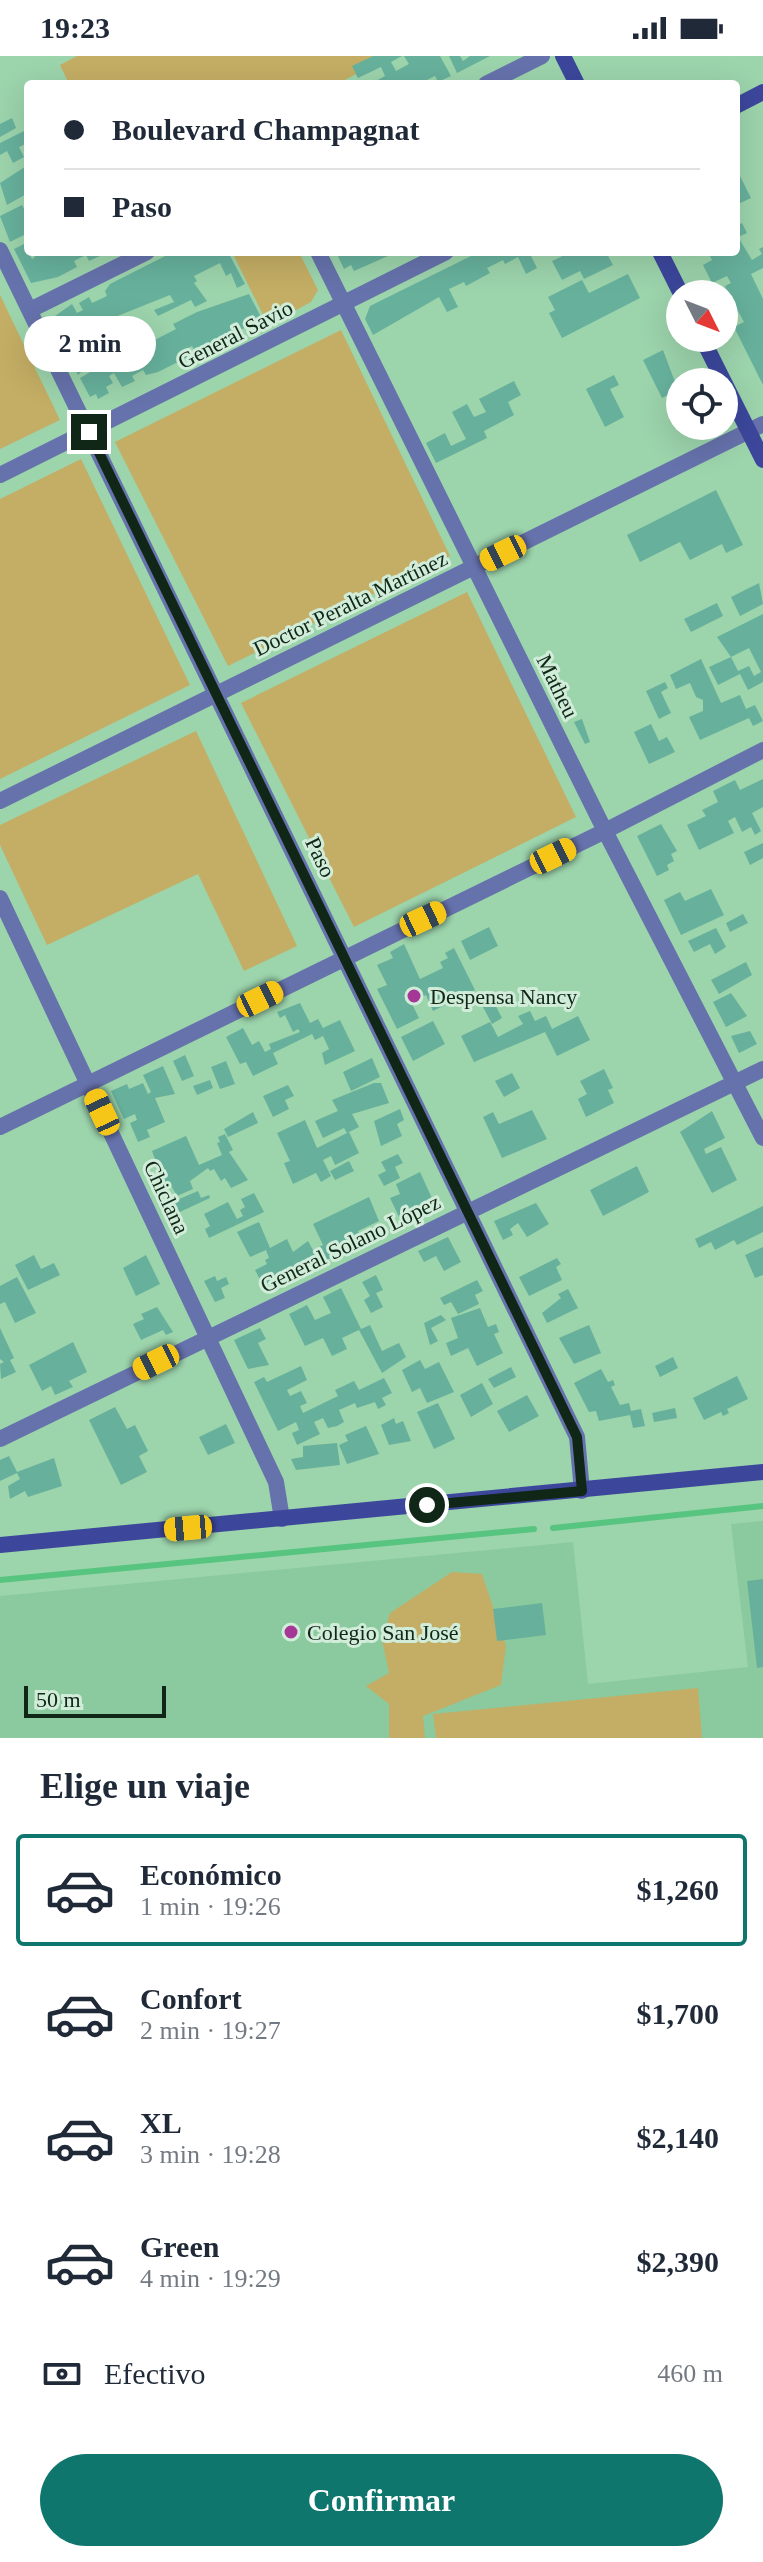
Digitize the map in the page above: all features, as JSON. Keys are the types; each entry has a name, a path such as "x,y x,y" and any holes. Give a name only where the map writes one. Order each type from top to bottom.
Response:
{"main road":[{"path":"563,56 575,80"},
{"path":"740,104 763,92"},
{"path":"662,256 674,280"},
{"path":"710,352 756,427 763,460"},
{"path":"0,1545 763,1472"}],"street":[{"path":"494,80 542,56"},
{"name":"Paso","path":"0,250 577,1437 582,1491"},
{"path":"30,310 139,256"},
{"name":"Matheu","path":"320,256 605,831 763,1138"},
{"name":"General Savio","path":"0,475 438,256"},
{"name":"Doctor Peralta Martínez","path":"0,801 756,427"},
{"path":"0,1127 605,831 763,750"},
{"name":"Chiclana","path":"0,898 276,1482 282,1519"},
{"name":"General Solano López","path":"0,1439 763,1069"}],"shaded area":[{"path":"77,56 391,56 345,80 67,80 60,65"},
{"path":"234,256 301,256 318,290 311,302 268,325"},
{"path":"0,295 60,420 0,449"},
{"path":"341,330 450,556 228,666 115,442"},
{"path":"81,459 190,685 0,779 0,499"},
{"path":"467,592 576,817 354,927 241,703"},
{"path":"196,731 297,946 244,971 198,874 47,945 0,845 0,825"},
{"name":"Colegio San José","path":"763,1521 763,1738 0,1738 0,1596 573,1542 588,1684 748,1667 731,1524"},
{"path":"452,1572 482,1574 506,1646 501,1685 423,1716 425,1738 389,1738 389,1704 366,1686 389,1673 382,1640 390,1613"},
{"path":"698,1688 702,1738 436,1738 433,1714"}],"building":[{"path":"373,56 402,56 391,62 396,71 409,64 404,56 440,56 451,76 442,80 437,80 435,76 427,80 378,80 385,76 381,67 358,78 352,66"},
{"path":"449,56 460,56 463,61 470,56 490,56 457,73"},
{"path":"12,118 16,128 0,137 0,124"},
{"path":"24,131 24,145 19,147 24,157 13,163 7,151 0,155 0,143"},
{"path":"24,168 24,195 7,205 0,183"},
{"path":"740,176 751,198 740,203"},
{"path":"22,205 24,235 10,242 0,216"},
{"path":"742,223 747,233 740,236 740,224"},
{"path":"740,240 752,260 762,254 759,249 763,247 763,268 751,274 763,299 763,385 738,335 738,325 744,322 738,311 738,280 729,280 727,276 710,280 703,265 712,260 710,256 740,256"},
{"path":"24,244 24,256 32,259 35,256 84,256 74,261 77,267 58,277 31,283 14,249"},
{"path":"165,256 230,256 245,284 237,288 231,273 226,276 220,263 194,276 197,281 194,283 207,301 195,307 191,300 158,316 154,310 174,302 170,295 110,319 114,326 128,319 131,325 140,320 147,333 144,335 139,326 119,336 128,354 136,349 132,341 140,337 145,345 176,329 173,324 197,312 249,294 262,319 196,353 192,346 186,349 190,356 158,372 146,375 143,370 132,376 135,381 122,387 114,373 109,376 113,383 106,387 109,393 98,399 96,394 90,397 80,378 92,371 89,364 78,375 71,361 87,352 78,336 62,343 52,324 58,321 55,316 72,304 77,313 83,310 79,303 89,297 92,303 107,296 105,291 110,284","holes":["107,342 116,359 102,363 95,348"]},
{"path":"338,256 388,256 354,271 351,265 344,269"},
{"path":"471,256 531,256 537,268 526,274 518,257 505,264 503,260 487,268 490,273 466,286 464,282 449,289 458,307 447,312 439,297 373,335 365,319 370,306"},
{"path":"563,256 608,256 613,265 584,279 580,271 562,280 552,261"},
{"path":"628,274 640,298 562,338 549,313 555,310 548,297 582,280 589,293"},
{"path":"663,350 670,368 666,368 666,396 662,398 643,360"},
{"path":"614,375 619,385 610,389 624,417 605,427 586,389"},
{"path":"514,381 521,395 508,402 514,415 484,431 487,438 436,463 426,443 445,433 451,446 466,439 452,412 467,404 474,417 486,412 479,399"},
{"path":"716,490 743,545 726,553 722,544 690,560 680,542 640,562 627,535"},
{"path":"759,583 763,604 740,616 731,597"},
{"path":"717,603 723,616 691,632 684,619"},
{"path":"763,614 763,682 748,690 740,674 718,685 709,667 731,657 717,637","holes":["749,648 761,672 754,676 749,666 738,671 731,657"]},
{"path":"701,659 721,703 740,695 746,709 755,705 763,721 753,726 749,718 700,740 689,717 703,711 703,700 696,697 690,683 676,689 670,675"},
{"path":"665,682 668,688 661,692 671,713 659,719 646,691"},
{"path":"582,719 590,742 585,744 574,722"},
{"path":"651,724 659,741 667,737 675,752 649,764 634,732"},
{"path":"763,779 763,807 752,813 761,831 755,835 751,827 742,832 735,817 728,821 734,833 699,850 687,825 706,816 702,810 718,802 713,791 735,780 740,790"},
{"path":"661,824 677,851 671,854 674,861 667,865 669,870 657,876 637,836"},
{"path":"763,843 763,858 750,865 744,852"},
{"path":"711,889 724,915 681,935 664,900 680,892 685,901"},
{"path":"743,914 748,923 730,932 726,923"},
{"path":"489,927 498,946 470,960 461,941"},
{"path":"716,928 726,947 715,954 710,944 694,952 688,941"},
{"path":"404,944 420,979 443,968 440,962 448,958 445,953 454,948 475,990 433,1011 426,995 411,1002 419,1018 397,1029 377,989 387,985 377,965 393,958 390,952"},
{"path":"746,962 752,975 719,994 711,980"},
{"path":"731,993 747,1016 726,1027 713,1002"},
{"path":"492,999 502,1018 492,1024 482,1005"},
{"path":"300,1003 310,1023 318,1019 323,1028 340,1020 355,1051 325,1065 322,1053 329,1049 323,1036 315,1040 312,1034 273,1053 278,1064 253,1076 246,1062 240,1064 226,1037 243,1028 252,1045 259,1041 265,1052 271,1049 269,1044 300,1032 298,1029 293,1032 285,1015 280,1018 277,1012"},
{"path":"530,1011 535,1021 546,1016 552,1029 578,1016 590,1040 557,1056 545,1032 474,1062 461,1036 490,1022 498,1037 523,1024 518,1016"},
{"path":"433,1021 445,1044 413,1061 401,1037"},
{"path":"750,1031 757,1044 739,1053 731,1036"},
{"path":"185,1055 194,1076 182,1081 173,1061"},
{"path":"372,1058 380,1077 351,1091 343,1072"},
{"path":"226,1061 235,1084 220,1089 211,1067"},
{"path":"163,1066 175,1094 155,1098 165,1122 147,1130 150,1137 138,1142 130,1123 137,1120 135,1114 124,1119 111,1091 127,1084 129,1089 143,1083 148,1094 151,1092 143,1075"},
{"path":"604,1069 613,1088 608,1090 614,1103 586,1117 578,1099 587,1094 580,1081"},
{"path":"512,1073 520,1088 504,1097 495,1081"},
{"path":"210,1080 213,1088 197,1095 193,1086"},
{"path":"381,1083 389,1103 352,1114 359,1127 347,1133 344,1128 323,1138 315,1121 338,1111 332,1100"},
{"path":"288,1085 294,1096 285,1100 289,1109 273,1117 263,1096"},
{"path":"400,1109 404,1120 397,1124 402,1136 381,1146 374,1121"},
{"path":"532,1110 547,1139 502,1158 483,1117 493,1112 499,1124"},
{"path":"712,1111 725,1138 704,1149 706,1154 721,1147 737,1180 712,1193 680,1132"},
{"path":"253,1112 258,1123 228,1137 224,1129"},
{"path":"305,1120 317,1148 349,1132 359,1153 335,1165 331,1156 323,1160 331,1176 321,1182 316,1173 293,1184 284,1163 290,1161 277,1133"},
{"path":"225,1134 233,1150 229,1152 248,1180 231,1188 225,1178 221,1181 214,1169 210,1171 208,1168 190,1181 193,1189 177,1196 169,1182 164,1184 152,1151 186,1136 199,1165 222,1155 217,1143 220,1142 218,1137"},
{"path":"398,1154 403,1163 395,1167 400,1178 384,1186 378,1175 386,1171 381,1162"},
{"path":"349,1161 354,1171 335,1180 330,1171"},
{"path":"637,1166 649,1192 603,1216 590,1190"},
{"path":"420,1172 435,1205 401,1221 390,1198 400,1194 396,1184"},
{"path":"198,1191 201,1198 209,1195 210,1198 169,1217 162,1200 168,1197 170,1203"},
{"path":"254,1193 264,1212 209,1238 205,1229 210,1226 204,1214 228,1202 237,1219 243,1216 240,1210 245,1207 241,1199"},
{"path":"369,1197 379,1221 358,1231 364,1242 318,1264 315,1257 307,1261 310,1268 295,1275 293,1271 263,1285 255,1270 267,1264 265,1260 269,1258 266,1250 250,1257 237,1232 259,1222 270,1248 287,1239 293,1252 308,1241 313,1250 323,1245 313,1224"},
{"path":"536,1203 549,1224 527,1237 518,1223 510,1229 513,1235 503,1240 494,1221"},
{"path":"763,1206 763,1232 737,1245 734,1240 715,1250 711,1242 699,1248 695,1239"},
{"path":"448,1237 461,1262 444,1271 436,1256 424,1262 418,1251"},
{"path":"763,1247 763,1275 755,1278 745,1255"},
{"path":"34,1255 41,1269 54,1263 60,1275 28,1290 15,1265"},
{"path":"146,1255 160,1284 136,1296 123,1268"},
{"path":"557,1258 561,1264 556,1267 562,1280 529,1296 519,1277"},
{"path":"376,1275 383,1290 376,1293 383,1307 371,1313 364,1300 370,1296 362,1282"},
{"path":"215,1276 217,1281 226,1277 229,1284 221,1288 225,1298 215,1302 204,1281"},
{"path":"17,1277 36,1313 15,1323 5,1302 0,1304 0,1286"},
{"path":"477,1280 483,1291 475,1295 479,1304 458,1314 451,1302 444,1305 440,1298"},
{"path":"341,1288 361,1329 342,1338 347,1349 332,1356 323,1338 305,1346 289,1314 307,1305 315,1320 331,1313 323,1297"},
{"path":"568,1289 578,1308 547,1323 542,1313 561,1298 558,1294"},
{"path":"157,1307 173,1332 166,1335 163,1330 141,1340 133,1324 144,1319 141,1314"},
{"path":"480,1308 488,1327 496,1324 499,1332 494,1334 503,1353 477,1366 468,1348 451,1356 446,1343 458,1338 451,1318"},
{"path":"441,1315 446,1320 431,1328 438,1341 430,1345 424,1323"},
{"path":"370,1325 382,1351 399,1343 406,1357 382,1373 359,1330"},
{"path":"589,1325 601,1353 574,1364 559,1338"},
{"path":"0,1328 14,1358 10,1360 16,1372 1,1379 0,1364 4,1362 0,1359"},
{"path":"260,1328 266,1339 258,1343 269,1365 248,1369 234,1340"},
{"path":"73,1342 87,1372 69,1381 73,1387 55,1395 51,1386 42,1391 29,1365"},
{"path":"673,1357 678,1368 660,1377 655,1366"},
{"path":"420,1360 425,1369 439,1362 454,1392 427,1403 420,1388 412,1392 402,1370"},
{"path":"301,1366 307,1380 287,1390 290,1396 301,1391 307,1403 300,1406 303,1413 338,1396 335,1390 354,1381 359,1390 384,1378 392,1393 382,1398 386,1405 378,1409 375,1402 357,1408 355,1403 339,1410 344,1422 337,1426 328,1428 323,1418 314,1422 320,1434 297,1445 292,1433 299,1430 296,1422 278,1431 254,1382 264,1377 267,1382"},
{"path":"511,1367 516,1377 494,1388 488,1379"},
{"path":"601,1369 608,1382 613,1380 615,1385 611,1387 620,1405 629,1403 631,1411 641,1409 645,1426 633,1428 630,1415 599,1421 596,1411 589,1412 574,1383"},
{"path":"737,1376 748,1399 727,1409 729,1413 723,1416 721,1412 704,1420 693,1398"},
{"path":"482,1383 493,1404 471,1417 460,1395"},
{"path":"527,1395 539,1416 509,1432 497,1411"},
{"path":"438,1403 455,1439 434,1449 417,1412"},
{"path":"115,1407 127,1429 135,1425 148,1451 139,1456 147,1472 121,1485 89,1420"},
{"path":"675,1408 677,1418 654,1422 652,1413"},
{"path":"394,1418 396,1424 403,1421 411,1441 389,1445 381,1425"},
{"path":"226,1424 235,1443 208,1455 199,1437"},
{"path":"366,1426 379,1454 347,1464 339,1445 348,1441 345,1435"},
{"path":"337,1443 340,1465 296,1470 291,1459 303,1457 303,1446"},
{"path":"9,1456 17,1472 54,1458 62,1486 28,1497 25,1491 10,1499 8,1486 20,1479 17,1473 0,1481 0,1460"},
{"path":"763,1579 763,1667 757,1668 747,1581"},
{"path":"542,1603 546,1635 497,1641 493,1609"}],"waterway":[{"path":"553,1528 763,1506"},
{"path":"0,1580 534,1529"}],"place":[{"name":"Despensa Nancy","path":"414,996"},
{"name":"Colegio San José","path":"291,1632"}],"route":[{"path":"89,432 577,1437 582,1491 427,1505"}]}
